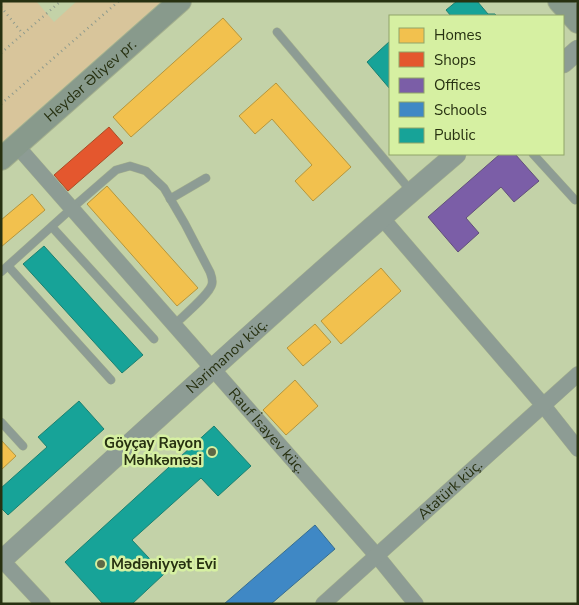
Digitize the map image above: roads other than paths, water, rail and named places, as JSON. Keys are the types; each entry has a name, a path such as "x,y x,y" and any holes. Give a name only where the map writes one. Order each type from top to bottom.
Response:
{"main road":[{"name":"Heydər Əliyev pr.","path":"9,153 180,1"},
{"path":"559,1 578,22"}],"street":[{"path":"564,62 578,50"},
{"name":"Rauf İsayev küç.","path":"9,153 71,209 416,604"},
{"name":"Nərimanov küç.","path":"2,560 411,191 455,155"},
{"path":"382,218 543,405 578,449"},
{"name":"Atatürk küç.","path":"323,604 578,374"},
{"path":"2,560 43,604"}],"lane":[{"path":"277,32 411,191"},
{"path":"534,155 575,200"},
{"path":"111,380 4,269 116,170 130,166 146,171 164,188 186,224 210,272 212,285 206,294 173,326"},
{"path":"170,199 206,178"},
{"path":"52,227 154,339"},
{"path":"1,422 23,446"}],"place":[{"name":"Göyçay Rayon Məhkəməsi","path":"212,452"},
{"name":"Mədəniyyət Evi","path":"101,564"}]}
